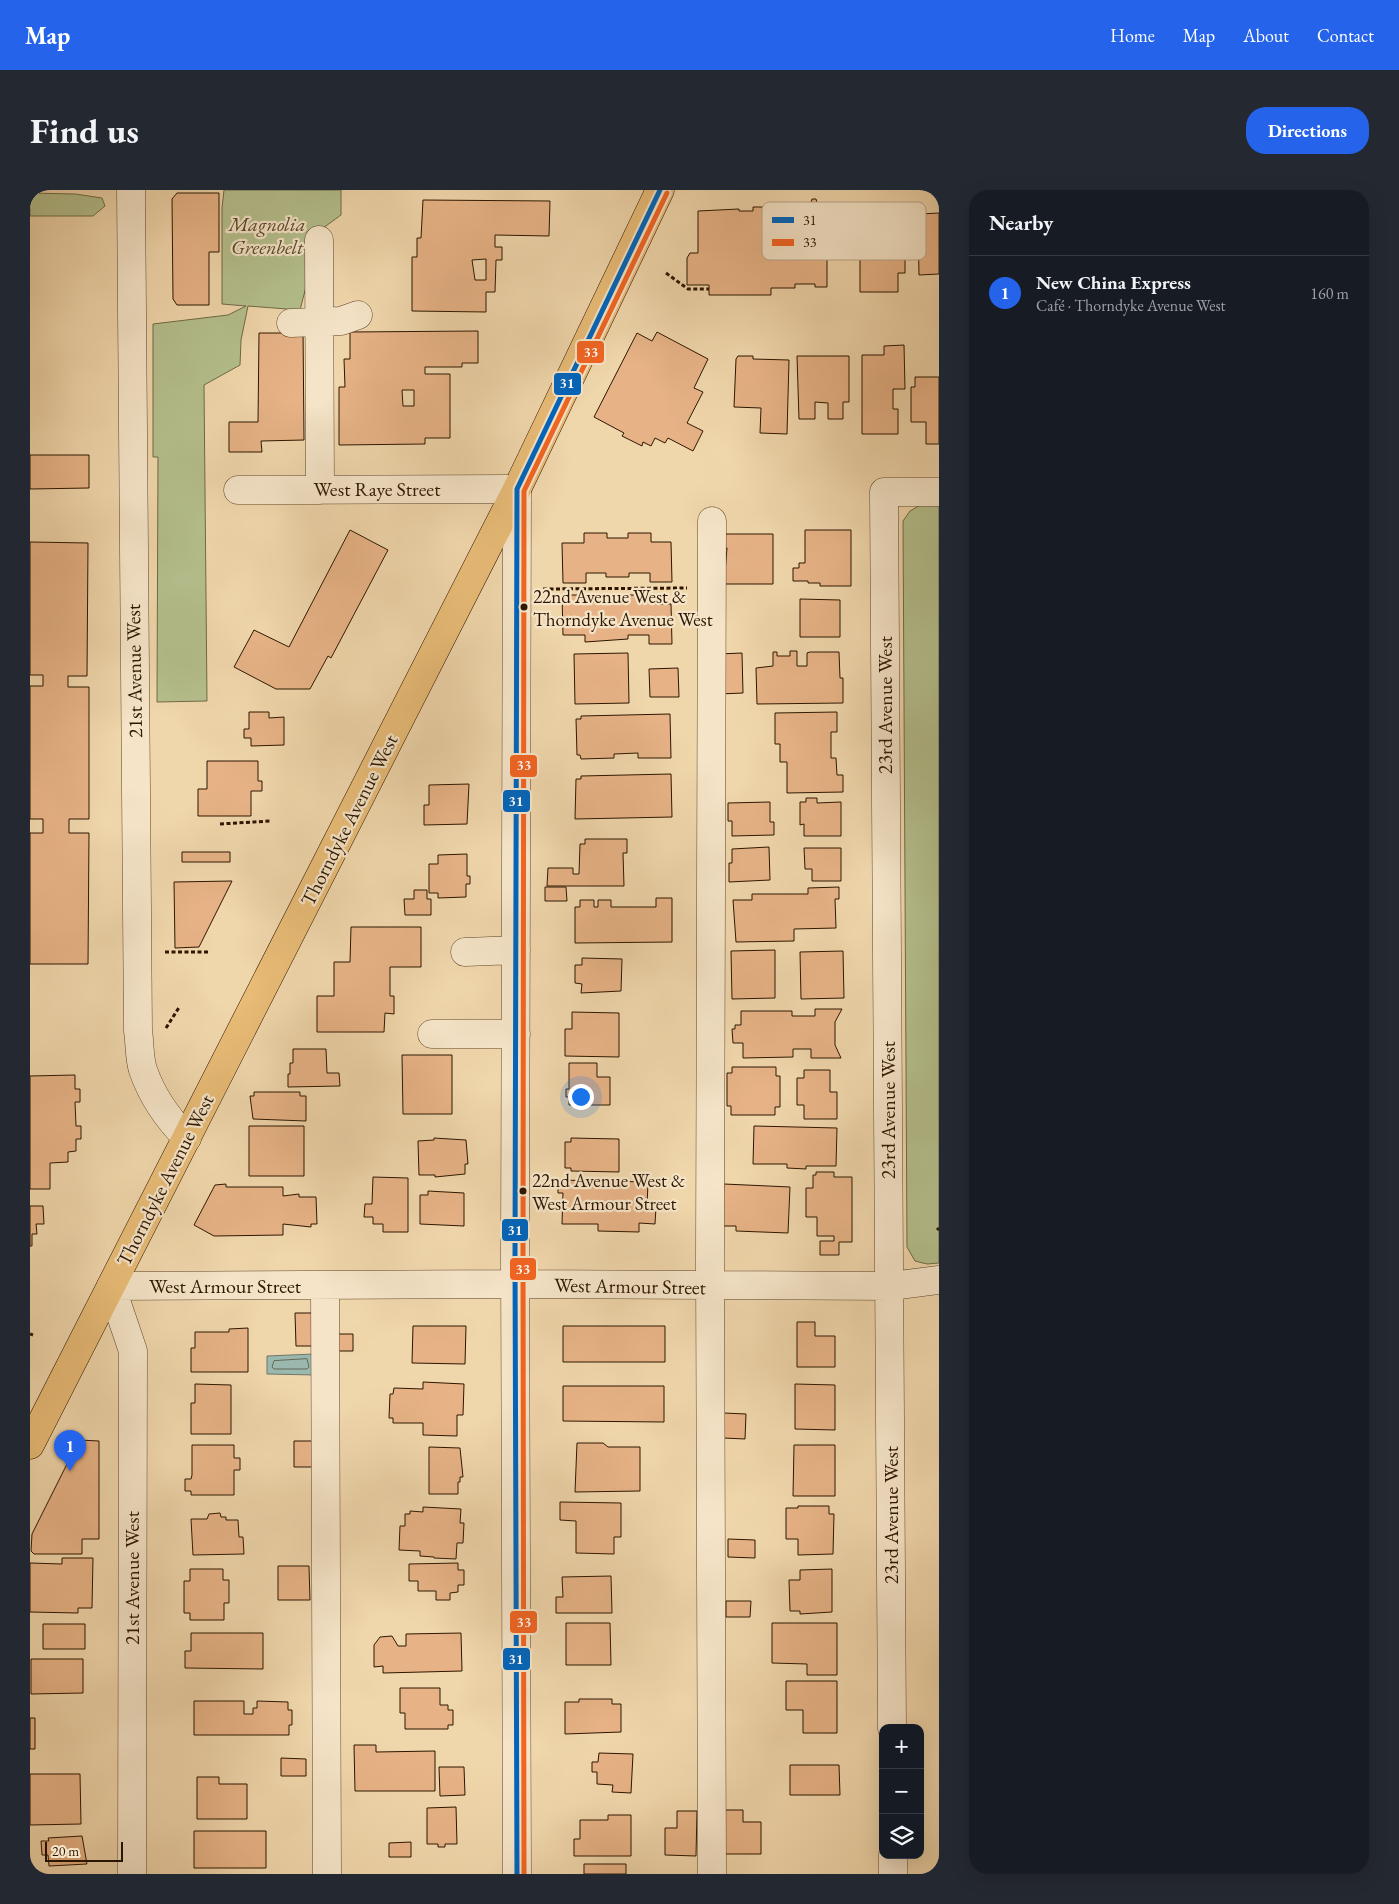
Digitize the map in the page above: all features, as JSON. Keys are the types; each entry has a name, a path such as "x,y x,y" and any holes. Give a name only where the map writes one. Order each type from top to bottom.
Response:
{"main road":[{"name":"Thorndyke Avenue West","path":"30,1445 517,489 660,190"}],"street":[{"name":"21st Avenue West","path":"131,190 138,1031 143,1069 146,1077 158,1102 172,1122 187,1138"},
{"path":"319,240 304,323 320,490"},
{"path":"304,323 341,321 358,315"},
{"name":"West Raye Street","path":"238,490 517,489"},
{"path":"517,489 515,1284 517,1874"},
{"name":"23rd Avenue West","path":"892,1724 884,492 939,492"},
{"path":"712,521 710,1286 712,1874"},
{"path":"465,952 516,950"},
{"path":"432,1034 516,1034"},
{"name":"West Armour Street","path":"111,1286 515,1284 890,1286 939,1280"},
{"name":"21st Avenue West","path":"111,1286 133,1351 132,1874"},
{"path":"325,1286 327,1874"},
{"path":"893,1859 893,1874"}],"path":[{"path":"666,273 688,289 710,289"},
{"path":"545,589 712,588"},
{"path":"220,824 271,821"},
{"path":"170,952 208,952"},
{"path":"166,1028 180,1006"}],"green space":[{"name":"Magnolia Greenbelt","path":"224,190 341,190 341,215 312,236 308,279 300,310 248,306 241,340 240,365 204,385 207,701 157,702 158,457 153,457 153,324 228,315 246,306 222,304 222,208"},
{"path":"30,193 75,194 102,198 105,206 93,216 30,216"},
{"path":"922,504 939,504 939,1263 927,1264 915,1261 907,1247 903,521 910,511"}],"water":[{"path":"314,1354 315,1375 267,1374 267,1356"}],"building":[{"path":"177,193 219,193 219,252 209,252 209,305 177,305 173,299 172,199"},
{"path":"423,200 550,201 549,236 495,235 495,247 502,247 502,260 496,260 495,292 486,292 486,312 412,311 412,257 417,257 417,238 421,238","holes":["486,259 486,280 475,280 472,260"]},
{"path":"753,207 762,207 762,260 827,260 827,287 815,287 815,284 795,284 795,288 771,288 771,295 709,295 709,285 687,285 687,258 690,253 698,253 698,211 739,209 739,211 753,211"},
{"path":"939,213 939,274 919,275 919,260 926,260 926,214"},
{"path":"860,260 905,260 905,273 898,273 898,292 860,292"},
{"path":"303,328 304,440 261,441 262,452 229,452 229,422 258,422 259,333 293,333"},
{"path":"478,331 478,363 462,363 462,367 425,367 425,374 450,374 450,438 425,438 425,444 339,445 339,387 345,387 344,359 350,359 350,332","holes":["402,390 414,390 414,406 403,406"]},
{"path":"657,332 708,359 694,388 703,392 687,423 703,431 693,451 668,438 665,443 655,438 651,446 643,442 642,446 622,436 624,433 594,417 637,333 652,341"},
{"path":"904,345 905,389 893,389 893,409 898,409 898,434 862,434 862,355 884,355 884,346"},
{"path":"738,356 753,356 753,359 789,360 787,434 760,433 761,408 734,407 736,359"},
{"path":"797,356 849,356 849,402 843,402 843,419 828,419 828,403 815,402 815,419 799,419"},
{"path":"915,377 939,377 939,444 926,444 926,422 911,422 911,387 915,387"},
{"path":"30,455 89,455 89,488 30,489"},
{"path":"350,530 388,550 331,658 328,656 310,689 276,689 234,667 254,630 289,647"},
{"path":"805,530 851,530 851,586 820,586 820,583 793,581 793,568 799,568 799,563 805,563"},
{"path":"584,533 607,533 607,538 628,538 628,533 651,533 651,542 671,542 672,582 650,582 650,573 629,573 629,577 606,577 606,573 586,573 586,583 563,583 562,543 584,543"},
{"path":"724,534 773,534 773,584 724,584 727,548 724,548"},
{"path":"30,542 88,543 87,676 68,676 68,687 89,687 89,819 69,819 69,833 89,833 88,964 30,964 30,833 43,833 43,819 30,819 30,686 43,686 43,675 30,675"},
{"path":"562,595 586,595 586,603 627,600 627,595 650,595 650,604 671,604 672,644 649,644 649,635 628,635 628,639 585,642 585,635 563,635"},
{"path":"800,599 840,600 840,637 800,637"},
{"path":"790,651 797,651 797,666 807,666 807,653 810,652 839,652 840,678 843,678 843,703 757,704 756,668 773,666 773,652 777,652 777,656 790,656"},
{"path":"628,653 629,703 575,704 574,654"},
{"path":"742,653 743,693 719,694 719,654"},
{"path":"678,668 679,697 650,697 649,669"},
{"path":"249,712 269,712 269,718 284,717 284,745 251,746 251,738 244,738 244,729 249,729"},
{"path":"837,712 837,732 831,732 831,758 836,758 837,775 843,775 843,792 787,793 787,762 780,762 780,744 775,744 775,713"},
{"path":"670,714 671,758 638,758 638,753 614,754 614,758 581,759 580,755 577,755 576,719 581,719 581,716"},
{"path":"207,761 258,761 258,781 262,781 262,791 251,791 251,816 198,816 198,789 207,789"},
{"path":"671,774 672,817 575,819 576,779 581,779 581,776"},
{"path":"469,784 467,824 424,825 424,805 429,805 429,785"},
{"path":"806,798 817,798 817,803 841,802 841,836 804,836 804,824 800,825 800,802 806,802"},
{"path":"770,802 770,822 774,822 774,835 732,836 732,821 728,821 728,803"},
{"path":"585,839 627,839 627,853 623,853 624,886 547,886 548,868 573,868 573,874 579,874 580,844 585,844"},
{"path":"769,847 770,880 729,882 729,863 732,863 732,849"},
{"path":"804,848 841,848 841,881 812,881 812,869 805,869"},
{"path":"182,852 230,852 230,862 182,862"},
{"path":"467,854 467,876 470,876 470,884 466,884 466,897 438,898 438,893 429,893 429,864 438,864 438,855"},
{"path":"232,881 199,947 175,948 174,882"},
{"path":"545,887 566,887 567,901 545,901"},
{"path":"839,887 839,899 835,899 836,928 794,929 794,941 736,942 733,900 752,900 752,894 808,894 808,888"},
{"path":"414,890 427,890 427,899 431,899 431,915 405,915 404,899 414,899"},
{"path":"656,898 672,898 672,942 575,943 575,907 580,907 580,900 594,900 594,907 598,907 598,900 611,900 611,907 656,907"},
{"path":"351,927 421,927 421,967 390,967 390,996 394,996 394,1014 385,1013 384,1032 317,1032 317,996 334,996 334,962 350,962"},
{"path":"775,950 775,998 732,999 731,951"},
{"path":"843,951 844,998 801,999 800,952"},
{"path":"582,958 622,959 621,991 581,993 582,984 575,983 575,965 582,965"},
{"path":"815,1009 842,1009 835,1022 835,1045 841,1058 811,1058 811,1049 793,1049 793,1057 743,1058 743,1043 733,1043 732,1029 735,1029 735,1025 741,1025 741,1011 792,1011 792,1016 815,1016"},
{"path":"572,1012 619,1013 619,1057 565,1056 565,1029 572,1029"},
{"path":"293,1049 326,1049 327,1073 339,1073 340,1086 288,1087 290,1063 293,1063"},
{"path":"402,1055 452,1055 452,1114 403,1114"},
{"path":"569,1063 597,1063 597,1077 610,1077 610,1105 569,1105 566,1089 569,1089"},
{"path":"732,1067 776,1067 776,1076 780,1076 780,1107 775,1107 775,1115 731,1115 731,1106 727,1106 727,1073 732,1073"},
{"path":"804,1070 830,1070 830,1092 837,1092 837,1119 804,1119 804,1105 797,1105 797,1078 804,1078"},
{"path":"75,1075 75,1089 80,1089 80,1102 75,1102 76,1126 81,1126 81,1139 76,1139 76,1151 68,1152 68,1162 50,1163 50,1189 30,1189 30,1076"},
{"path":"254,1092 300,1092 300,1096 306,1096 306,1121 253,1119 250,1096 254,1096"},
{"path":"249,1126 304,1126 304,1176 249,1176"},
{"path":"754,1126 837,1128 836,1166 806,1166 806,1169 787,1168 787,1164 753,1164"},
{"path":"434,1138 466,1140 468,1164 465,1164 465,1174 435,1177 435,1175 419,1175 418,1141 434,1140"},
{"path":"571,1138 619,1139 619,1172 571,1171 571,1168 565,1168 565,1142 571,1142"},
{"path":"816,1172 834,1172 834,1177 852,1177 852,1242 839,1242 839,1255 820,1255 820,1241 834,1241 834,1236 817,1236 817,1217 806,1217 806,1188 813,1188 813,1175 816,1175"},
{"path":"373,1177 408,1178 408,1232 383,1232 383,1224 373,1224 373,1217 364,1217 365,1204 372,1204"},
{"path":"558,1180 648,1182 647,1207 656,1207 655,1224 639,1223 639,1232 598,1231 598,1224 562,1224 563,1193 558,1193"},
{"path":"226,1184 226,1187 283,1187 283,1196 299,1194 299,1197 316,1197 317,1224 311,1224 311,1227 283,1224 283,1235 214,1236 194,1225 215,1185"},
{"path":"724,1184 790,1187 788,1233 736,1231 736,1226 722,1226"},
{"path":"428,1191 464,1193 464,1226 420,1224 420,1195 428,1195"},
{"path":"30,1206 43,1206 44,1224 36,1224 37,1234 32,1234 32,1246 30,1246"},
{"path":"295,1313 313,1313 314,1346 296,1346"},
{"path":"797,1322 815,1322 815,1336 835,1336 835,1367 797,1367"},
{"path":"413,1326 466,1326 465,1364 412,1363"},
{"path":"563,1326 665,1326 665,1362 563,1362"},
{"path":"248,1328 248,1372 191,1372 191,1348 195,1348 195,1332 229,1332 229,1329"},
{"path":"333,1334 353,1334 353,1351 333,1351"},
{"path":"423,1382 464,1384 463,1415 457,1415 457,1436 423,1435 423,1423 393,1423 393,1418 389,1418 390,1394 393,1394 394,1388 423,1389"},
{"path":"195,1384 231,1385 231,1434 191,1434 191,1403 195,1403"},
{"path":"795,1384 835,1385 835,1430 795,1429"},
{"path":"563,1386 664,1386 664,1422 563,1421"},
{"path":"724,1413 746,1414 745,1439 724,1438"},
{"path":"79,1440 99,1441 99,1539 82,1539 82,1554 34,1554 31,1551 32,1534"},
{"path":"294,1441 312,1441 312,1467 294,1467"},
{"path":"577,1443 603,1443 608,1447 640,1447 640,1491 575,1492"},
{"path":"192,1445 234,1445 234,1458 240,1458 240,1470 234,1470 234,1495 191,1495 191,1491 185,1491 185,1479 191,1479 192,1475"},
{"path":"794,1445 835,1445 835,1496 793,1496"},
{"path":"429,1447 460,1448 463,1477 460,1477 460,1482 458,1482 458,1494 429,1494"},
{"path":"560,1502 621,1503 621,1537 614,1537 614,1554 576,1553 576,1521 560,1520"},
{"path":"798,1506 829,1506 829,1514 834,1514 833,1554 798,1555 798,1539 786,1539 786,1508 798,1508"},
{"path":"423,1507 461,1509 460,1523 464,1523 463,1543 457,1543 456,1559 420,1556 420,1551 399,1550 400,1526 405,1526 405,1514 410,1514 410,1511 423,1512"},
{"path":"220,1513 221,1517 226,1517 226,1520 238,1520 239,1537 243,1537 244,1554 193,1555 191,1519 207,1519 209,1514"},
{"path":"728,1539 755,1540 755,1558 728,1557"},
{"path":"62,1558 93,1558 92,1608 78,1608 78,1613 30,1612 30,1563 62,1564"},
{"path":"458,1563 458,1570 464,1570 464,1585 458,1585 458,1592 450,1593 450,1600 436,1600 436,1591 418,1591 418,1581 409,1581 409,1564"},
{"path":"278,1566 309,1566 310,1600 278,1600"},
{"path":"190,1569 223,1569 223,1580 229,1580 229,1603 224,1603 224,1620 190,1620 190,1613 184,1613 184,1581 190,1581"},
{"path":"832,1569 832,1612 800,1614 800,1611 790,1611 789,1580 800,1580 800,1570"},
{"path":"611,1576 612,1613 556,1613 556,1597 563,1597 562,1577"},
{"path":"726,1601 751,1601 750,1617 726,1617"},
{"path":"566,1623 610,1623 611,1665 566,1665"},
{"path":"772,1623 837,1623 837,1675 807,1675 807,1664 772,1663"},
{"path":"43,1624 85,1624 85,1649 43,1649"},
{"path":"191,1633 263,1633 263,1669 185,1668 185,1651 191,1651"},
{"path":"461,1633 462,1671 383,1673 383,1666 374,1667 374,1645 380,1637 392,1636 398,1646 406,1646 406,1634"},
{"path":"31,1659 83,1659 83,1693 31,1694"},
{"path":"786,1681 837,1681 837,1733 803,1733 803,1710 786,1710"},
{"path":"400,1688 440,1688 440,1705 448,1705 448,1710 453,1710 453,1725 448,1725 448,1729 405,1729 405,1713 400,1713"},
{"path":"579,1699 612,1699 612,1704 621,1704 621,1732 565,1734 565,1702 579,1702"},
{"path":"194,1701 244,1701 244,1714 253,1714 253,1708 257,1708 257,1701 288,1702 288,1710 292,1710 292,1725 289,1725 289,1735 194,1735"},
{"path":"30,1718 35,1718 35,1749 30,1749"},
{"path":"354,1745 376,1745 376,1752 435,1751 435,1791 355,1791"},
{"path":"599,1753 633,1754 631,1793 612,1792 613,1785 597,1784 597,1772 592,1772 592,1762 598,1762"},
{"path":"281,1758 306,1759 306,1776 281,1776"},
{"path":"790,1765 839,1765 840,1795 790,1795"},
{"path":"439,1767 464,1767 465,1795 440,1796"},
{"path":"30,1774 80,1774 81,1824 30,1825"},
{"path":"197,1777 219,1777 219,1784 247,1784 247,1819 197,1819"},
{"path":"456,1807 457,1844 445,1844 445,1847 438,1847 438,1844 427,1844 427,1808"},
{"path":"723,1810 743,1810 743,1822 761,1822 761,1854 720,1854"},
{"path":"677,1811 697,1811 696,1856 665,1855 665,1828 677,1828"},
{"path":"608,1815 631,1815 631,1856 574,1856 574,1839 580,1839 580,1820 608,1820"},
{"path":"194,1831 266,1831 266,1868 194,1868"},
{"path":"82,1836 87,1864 49,1866 48,1855 42,1855 41,1841 49,1841 48,1838"},
{"path":"411,1842 411,1857 389,1857 389,1843"},
{"path":"584,1864 626,1864 626,1874 584,1874"}],"transit line":[{"name":"31","path":"517,1874 515,1257 517,489 660,190"},
{"name":"33","path":"524,1874 524,491 667,193"}],"place":[{"name":"22nd Avenue West & Thorndyke Avenue West","path":"524,607"},
{"name":"22nd Avenue West & West Armour Street","path":"523,1191"},
{"name":"New China Express","path":"70,1471"}]}
